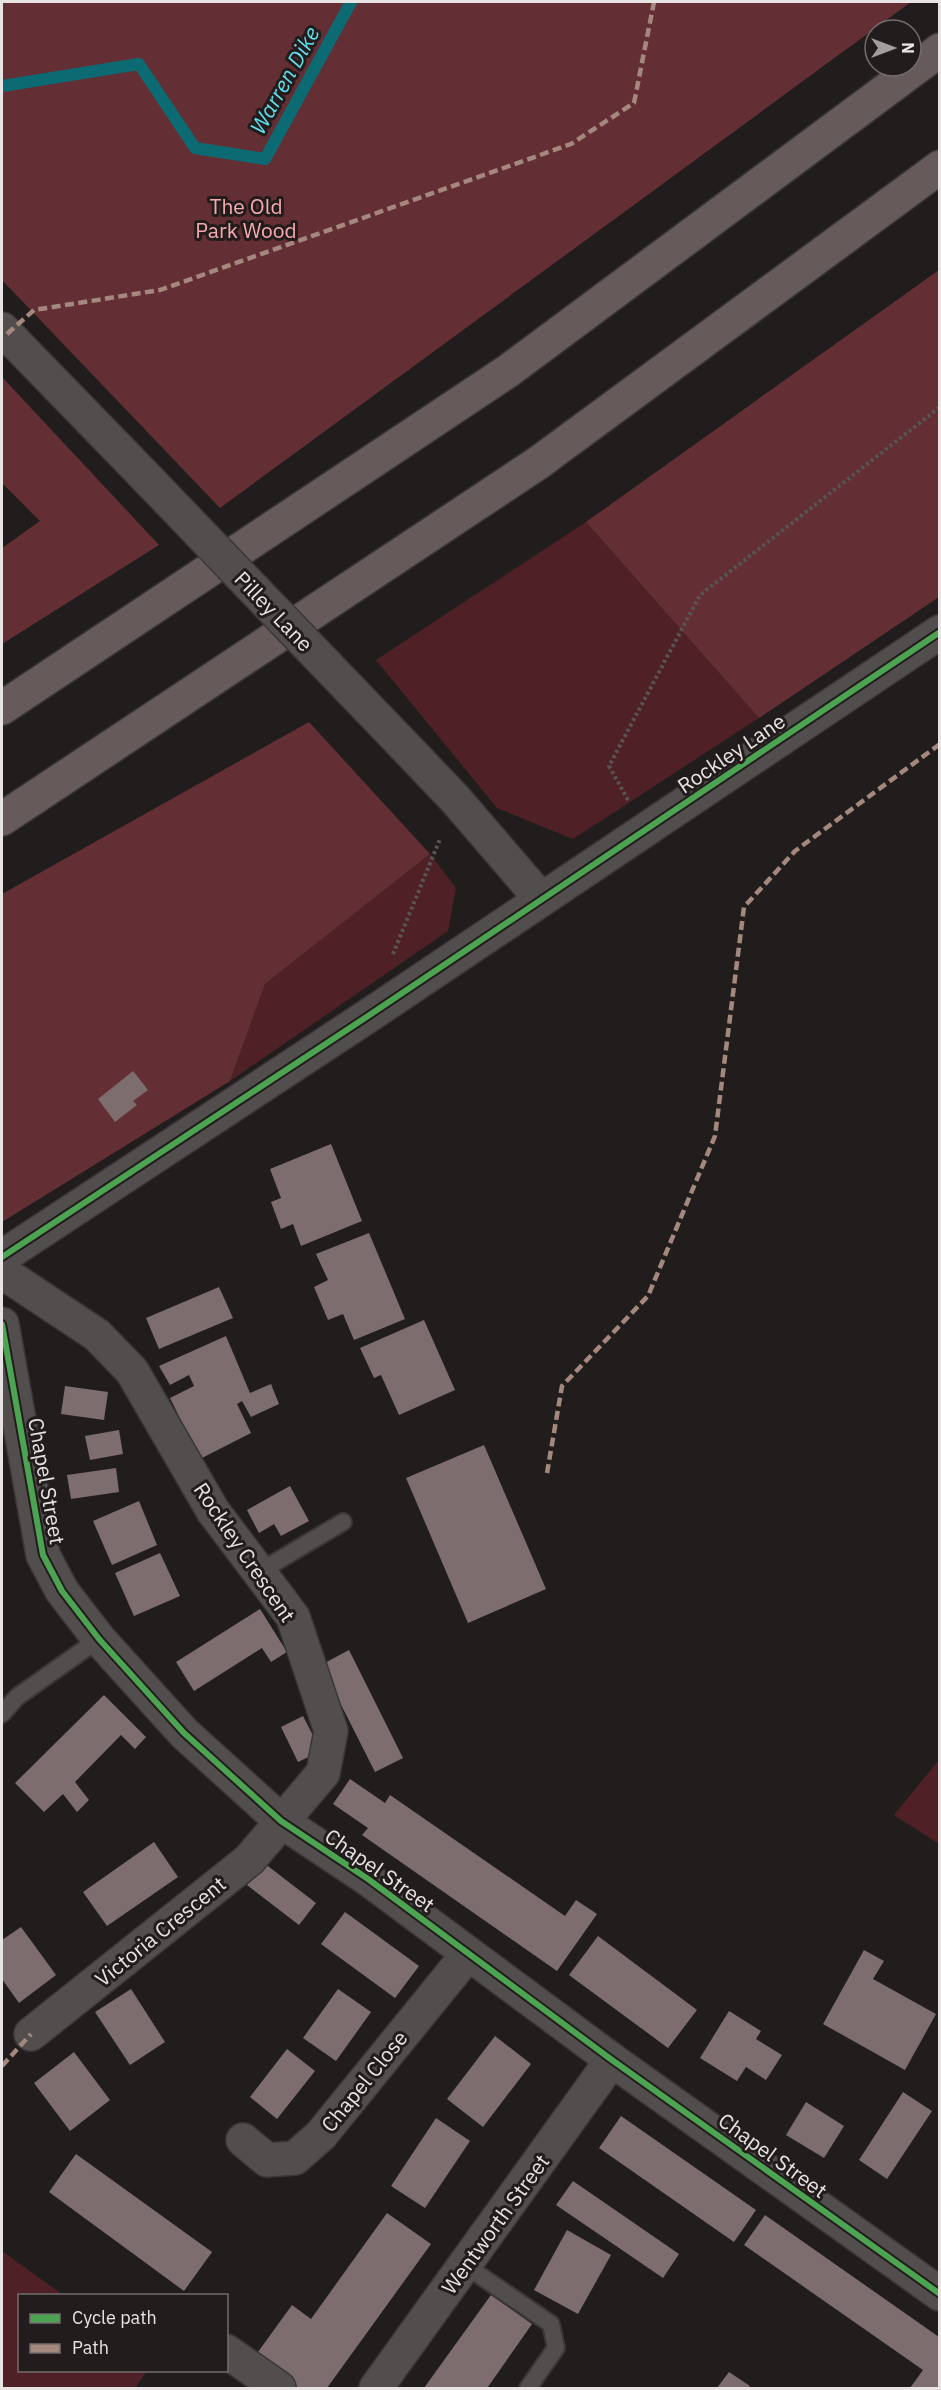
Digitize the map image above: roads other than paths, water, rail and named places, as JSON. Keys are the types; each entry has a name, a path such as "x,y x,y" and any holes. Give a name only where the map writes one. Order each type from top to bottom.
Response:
{"highway":[{"path":"2,708 508,371 939,50"},
{"path":"2,819 538,463 939,167"}],"street":[{"name":"Pilley Lane","path":"2,329 456,800 541,899"},
{"name":"Rockley Lane","path":"2,1257 645,831 939,632"},
{"name":"Rockley Crescent","path":"2,1272 97,1335 132,1371 213,1511 293,1617 331,1731 323,1773 281,1821"},
{"name":"Chapel Street","path":"2,1324 43,1555 62,1591 99,1639 184,1733 281,1821 368,1879 612,2060 939,2294"},
{"name":"Victoria Crescent","path":"31,2034 249,1860 281,1821"},
{"name":"Chapel Close","path":"243,2140 267,2160 295,2158 321,2135 468,1954"},
{"name":"Wentworth Street","path":"376,2388 612,2060"},
{"path":"228,2352 279,2388"}],"lane":[{"path":"259,1572 343,1522"},
{"path":"2,1714 17,1697 99,1639"},
{"path":"465,2266 551,2324 556,2348 528,2388"}],"waterway":[{"name":"Warren Dike","path":"2,86 139,64 195,148 265,159 351,2"}],"park label":[{"name":"The Old Park Wood","path":"246,218"}]}
